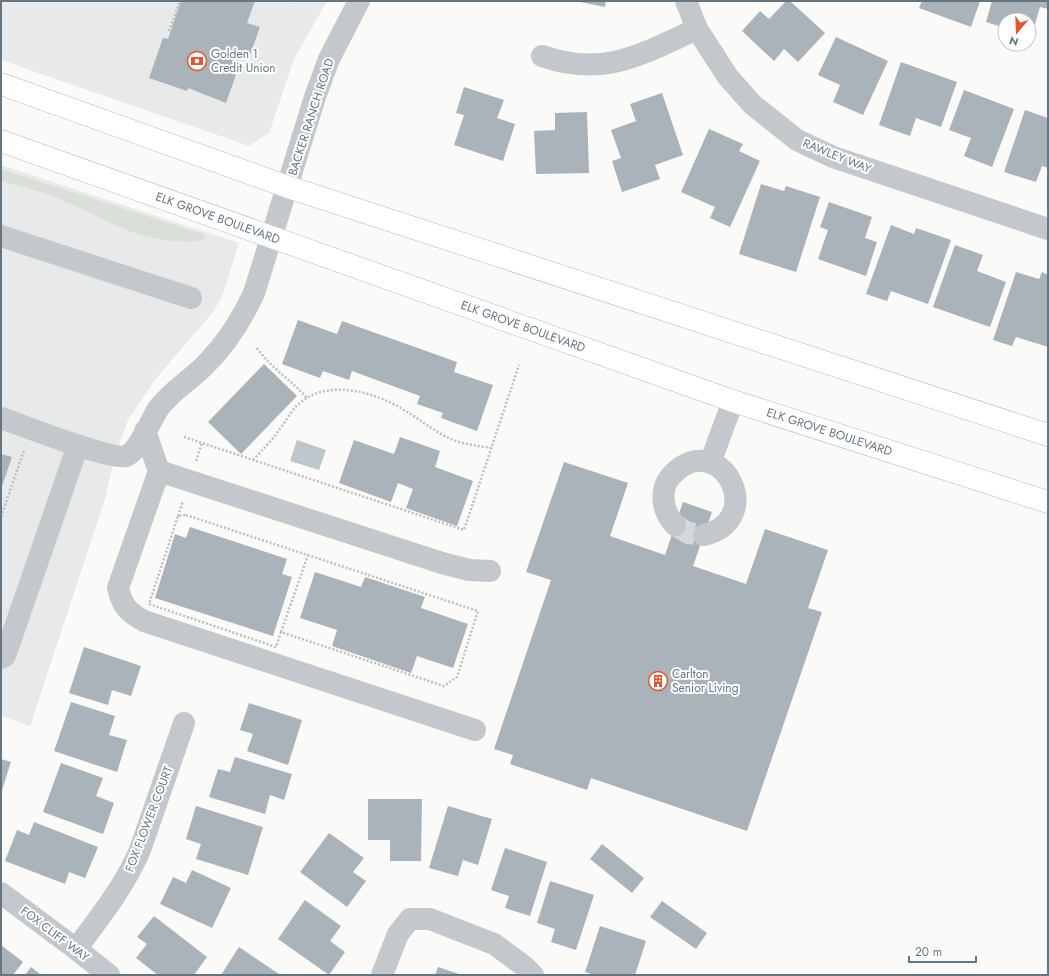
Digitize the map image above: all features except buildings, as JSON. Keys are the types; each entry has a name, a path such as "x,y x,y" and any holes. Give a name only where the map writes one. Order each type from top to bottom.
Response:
{"main road":[{"path":"1,84 288,187 1048,435"},
{"name":"ELK GROVE BOULEVARD","path":"1,141 733,400 1048,502"}],"street":[{"name":"BACKER RANCH ROAD","path":"1,418 78,445 116,456 126,456 135,450 158,408 174,390 202,368 225,344 242,320 254,293 315,97 346,24 359,1"},
{"name":"RAWLEY WAY","path":"686,1 697,29 733,82 753,105 797,140 833,156 1048,229"},
{"path":"542,56 578,66 615,63 697,29"},
{"path":"1,236 191,298"},
{"path":"710,463 733,400"},
{"path":"145,431 159,471 118,588 120,599 130,613 144,621 475,730"},
{"path":"1,658 5,656 78,445"},
{"path":"675,525 668,518 664,506 663,493 667,482 674,472 685,464 698,462 710,463 720,468 729,476 734,487 736,498 735,509 729,520 721,528 704,535"},
{"path":"159,471 442,563 469,570 490,572"},
{"name":"FOX FLOWER COURT","path":"76,949 117,895 131,870 140,850 184,723"},
{"name":"FOX CLIFF WAY","path":"1,893 109,975"},
{"path":"382,975 398,934 410,919 430,919 494,944 524,966 533,975"}],"path":[{"path":"169,31 180,1"},
{"path":"257,348 266,361 294,384 307,398"},
{"path":"184,438 464,530 519,365"},
{"path":"253,460 280,430 290,413 301,402 329,389 363,393 403,409 437,432 456,441 473,446 492,448"},
{"path":"1,517 26,444"},
{"path":"281,632 444,686 457,677 478,611 308,555 186,515 178,516 149,604 276,647 281,632 308,555"}],"shaded area":[{"path":"1,1 327,1 294,59 269,133 249,146 1,60"},
{"path":"1,165 239,243 222,297 213,312 154,381 128,420 114,459 105,499 30,726 1,716"},
{"path":"1,169 205,235 203,240 190,242 149,237 119,226 52,196 1,181"},
{"path":"297,440 326,450 319,470 290,461"}],"tunnel":[{"path":"675,525 688,533 704,535"}],"place":[{"name":"Golden 1 Credit Union","path":"197,61"},
{"name":"Carlton Senior Living","path":"658,681"}]}
